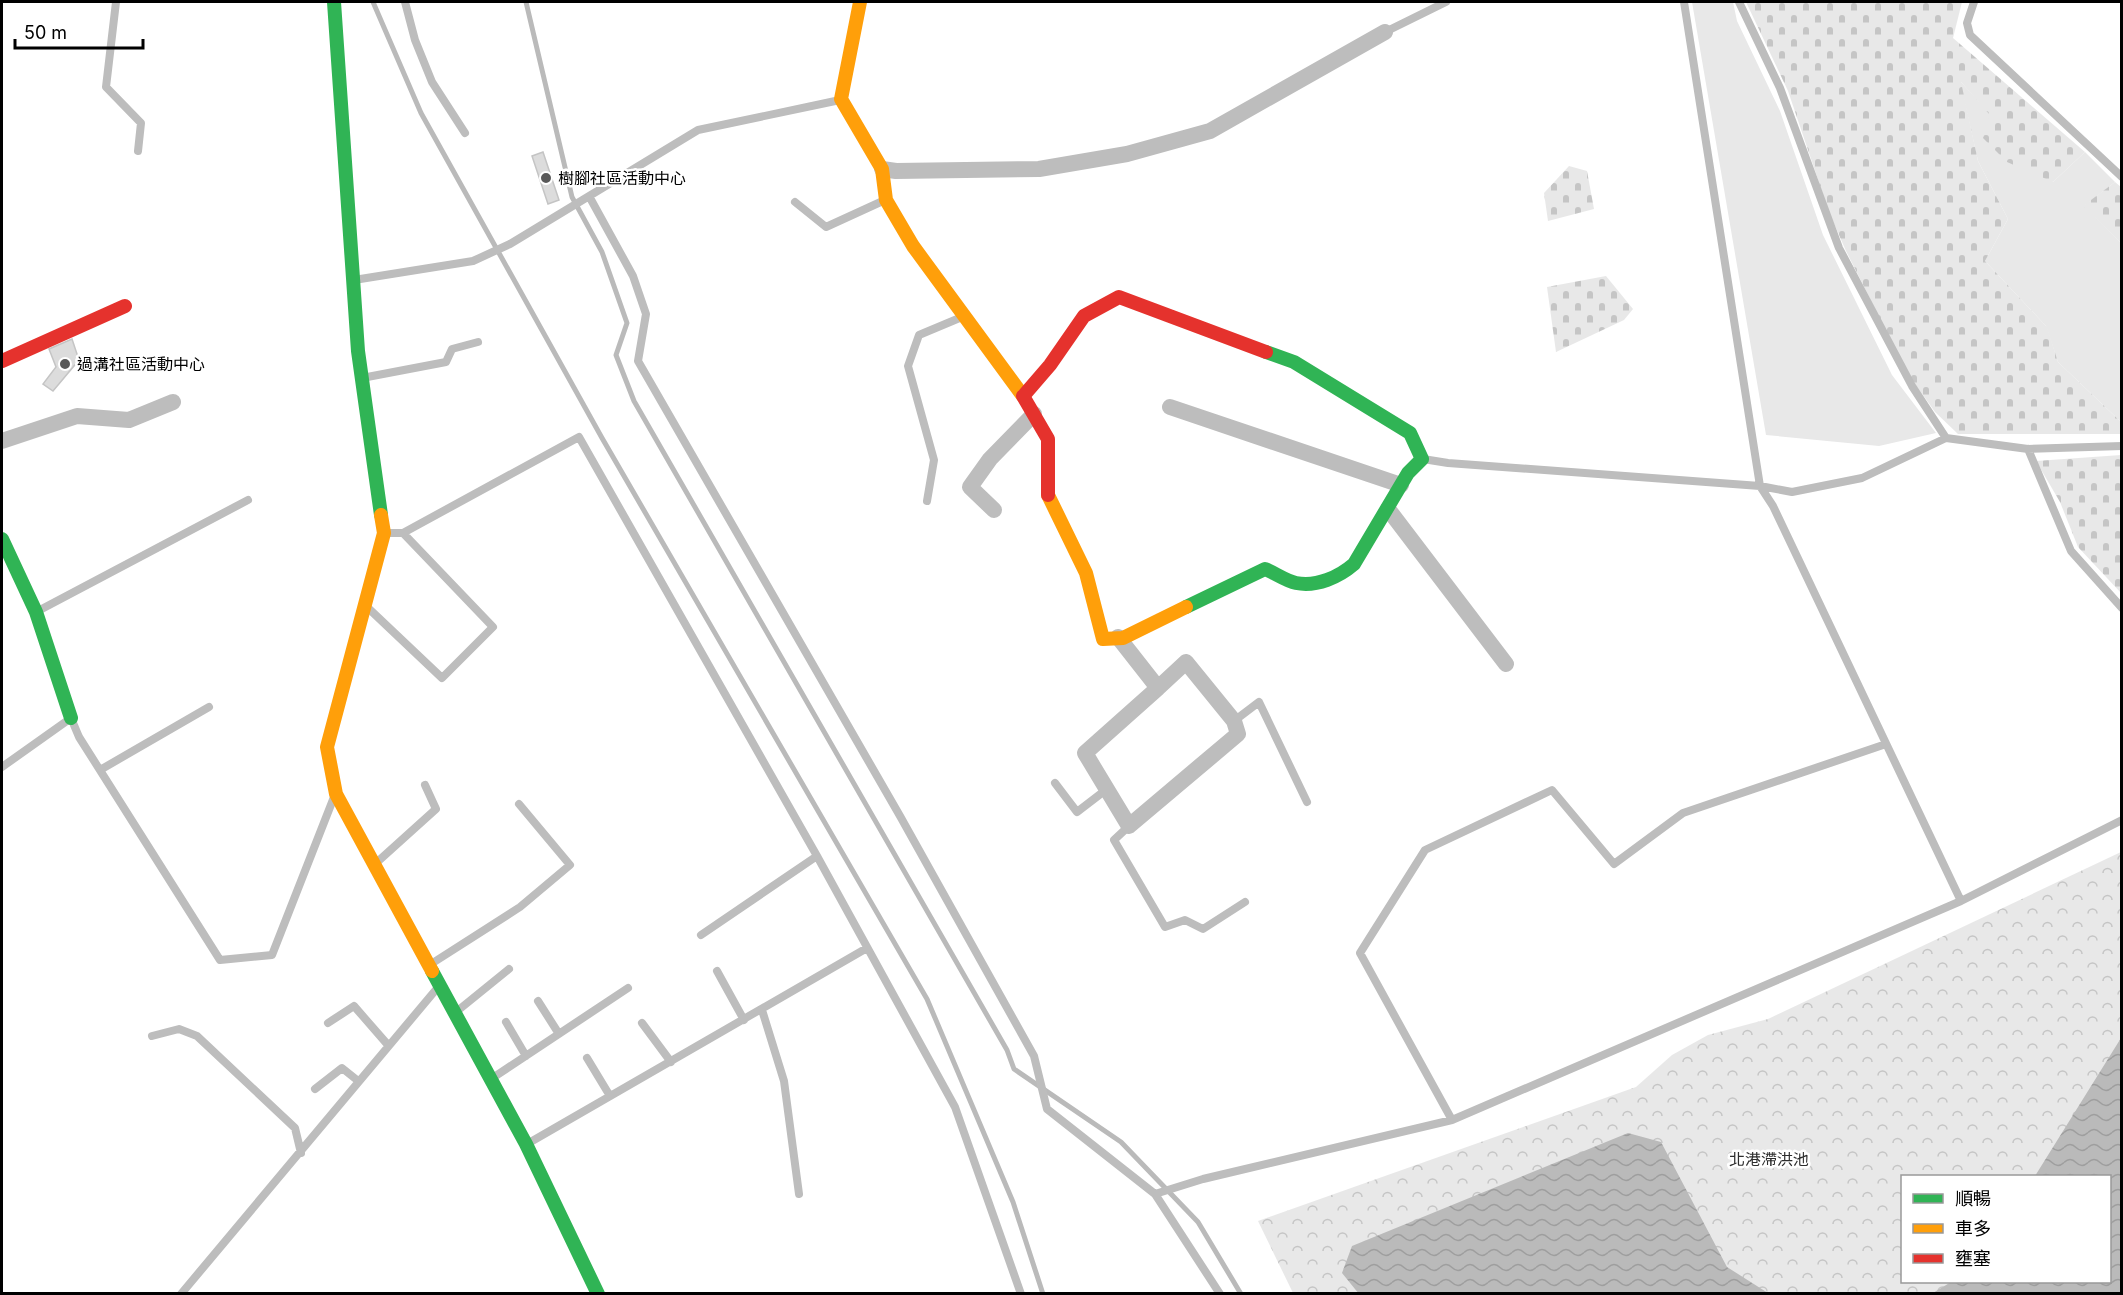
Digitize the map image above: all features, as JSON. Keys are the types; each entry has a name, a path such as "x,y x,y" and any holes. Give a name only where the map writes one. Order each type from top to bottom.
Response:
{"street":[{"path":"334,2 362,378 384,533 363,603 327,747 336,794 526,1144 598,1293"},
{"path":"860,2 841,99 882,169 886,200 913,246 1023,396 1048,439 1048,494 1086,573 1103,639 1123,638 1265,568 1297,583 1334,579 1354,564 1408,473 1422,459 1410,433 1294,362 1119,297 1084,315 1050,365 1023,396"},
{"path":"882,169 896,171 1039,170 1127,154 1210,131 1385,32"},
{"path":"2,361 125,306"},
{"path":"2,441 77,416 129,420 173,402"},
{"path":"1170,407 1401,485"},
{"path":"994,510 970,487 990,459 1035,414"},
{"path":"1388,509 1506,664"},
{"path":"2,539 36,612 71,718"},
{"path":"1118,637 1158,688"},
{"path":"1186,662 1234,721 1238,734 1128,826 1085,753 1186,662"}],"lane":[{"path":"116,2 106,87 141,123 138,151"},
{"path":"405,2 415,40 432,82 465,133"},
{"path":"1385,32 1446,2"},
{"path":"1684,2 1760,486 1773,506 1961,901"},
{"path":"1739,2 1780,88 1839,248 1912,386 1946,438"},
{"path":"1974,2 1967,23 1970,35 2121,177"},
{"path":"353,280 473,261 510,244 699,130 841,99"},
{"path":"587,198 633,276 646,314 638,361 894,806 1034,1056 1047,1108 1155,1194 1220,1293"},
{"path":"795,201 826,227 886,200"},
{"path":"927,501 934,460 908,366 919,334 965,316"},
{"path":"362,378 446,362 452,349 478,342"},
{"path":"384,533 403,533 579,437 817,856 955,1107 1021,1293"},
{"path":"1422,459 1448,463 1760,486 1792,492 1862,478 1946,438 2028,449 2121,446"},
{"path":"2028,449 2071,551 2121,608"},
{"path":"36,612 248,500"},
{"path":"363,603 442,678 493,627 403,533"},
{"path":"1234,721 1259,702 1307,802"},
{"path":"100,770 209,707"},
{"path":"2,767 71,718 79,737 220,960 272,955 336,794"},
{"path":"1452,1120 1360,953 1425,850 1552,790 1614,864 1683,813 1886,744"},
{"path":"1054,783 1077,812 1107,789"},
{"path":"375,865 436,808 425,785"},
{"path":"430,965 520,907 570,865 519,804"},
{"path":"1155,1194 1203,1179 1452,1120 1961,901 2121,820"},
{"path":"1128,826 1114,840 1165,927 1185,920 1203,929 1245,902"},
{"path":"701,936 817,856"},
{"path":"526,1144 867,948"},
{"path":"456,1012 509,969"},
{"path":"717,971 744,1020"},
{"path":"181,1293 301,1153 357,1080 441,984"},
{"path":"491,1079 628,988"},
{"path":"538,1001 559,1034"},
{"path":"328,1023 354,1006 388,1045"},
{"path":"762,1010 784,1081 799,1194"},
{"path":"506,1022 526,1056"},
{"path":"642,1023 671,1062"},
{"path":"152,1036 179,1029 196,1036 295,1128 301,1153"},
{"path":"587,1058 610,1096"},
{"path":"315,1089 342,1068 357,1080"}],"green space":[{"path":"1692,2 1733,2 1737,21 1780,111 1823,235 1892,375 1936,433 1879,446 1766,435"},
{"path":"1746,2 1962,2 1953,38 2085,152 2053,182 2007,162 1983,138 1990,115 1961,82 1978,161 2008,219 1985,261 2047,327 2058,362 2121,422 2121,434 1958,434 1935,412 1908,374 1846,251 1829,212 1788,91"},
{"path":"1960,81 2053,182 2085,152 2115,182 2084,206 2121,243 2121,422 2058,362 2046,326 1985,261 2008,219 1978,161"},
{"path":"1569,166 1587,171 1594,209 1548,221 1544,193"},
{"path":"2115,182 2121,187 2121,243 2083,206"},
{"path":"1606,276 1633,309 1624,320 1556,352 1547,287"},
{"path":"2121,455 2121,593 2078,547 2060,502 2036,461"},
{"name":"北港滯洪池","path":"2121,852 2121,1293 1293,1293 1258,1221 1636,1087 1672,1055 1708,1035 1768,1019"}],"water":[{"path":"2121,1038 2121,1293 1933,1293 1949,1283 2111,1283 2111,1175 2036,1175"},
{"path":"1628,1133 1661,1142 1727,1267 1768,1293 1359,1294 1342,1273 1352,1246"}],"building":[{"name":"樹腳社區活動中心","path":"543,152 559,200 548,204 532,156"},
{"name":"過溝社區活動中心","path":"72,339 79,360 53,391 43,384 56,367 49,349"}],"waterway":[{"path":"373,2 421,113 602,438 927,999 1013,1202 1043,1294"},
{"path":"526,2 572,197 602,252 627,323 616,355 634,401 1007,1050 1014,1069 1121,1142 1198,1222 1241,1294"}],"traffic: fast":[{"path":"334,2 358,351 381,515"},
{"path":"1186,607 1265,569 1288,581 1304,584 1327,580 1342,573 1354,564 1408,473 1422,459 1410,433 1294,362 1266,352"},
{"path":"2,539 36,612 71,718"},
{"path":"432,971 526,1144 598,1294"}],"traffic: slow":[{"path":"860,2 841,99 882,169 886,200 913,246 1023,396 1025,394"},
{"path":"1048,495 1086,573 1103,639 1123,638 1186,607"},
{"path":"381,515 384,533 327,747 336,794 432,971"}],"traffic: jam":[{"path":"1025,394 1050,365 1084,316 1119,297 1266,352"},
{"path":"2,361 125,306"},
{"path":"1023,396 1048,439 1048,495"}],"place":[{"name":"樹腳社區活動中心","path":"546,178"},
{"name":"過溝社區活動中心","path":"65,364"}]}
